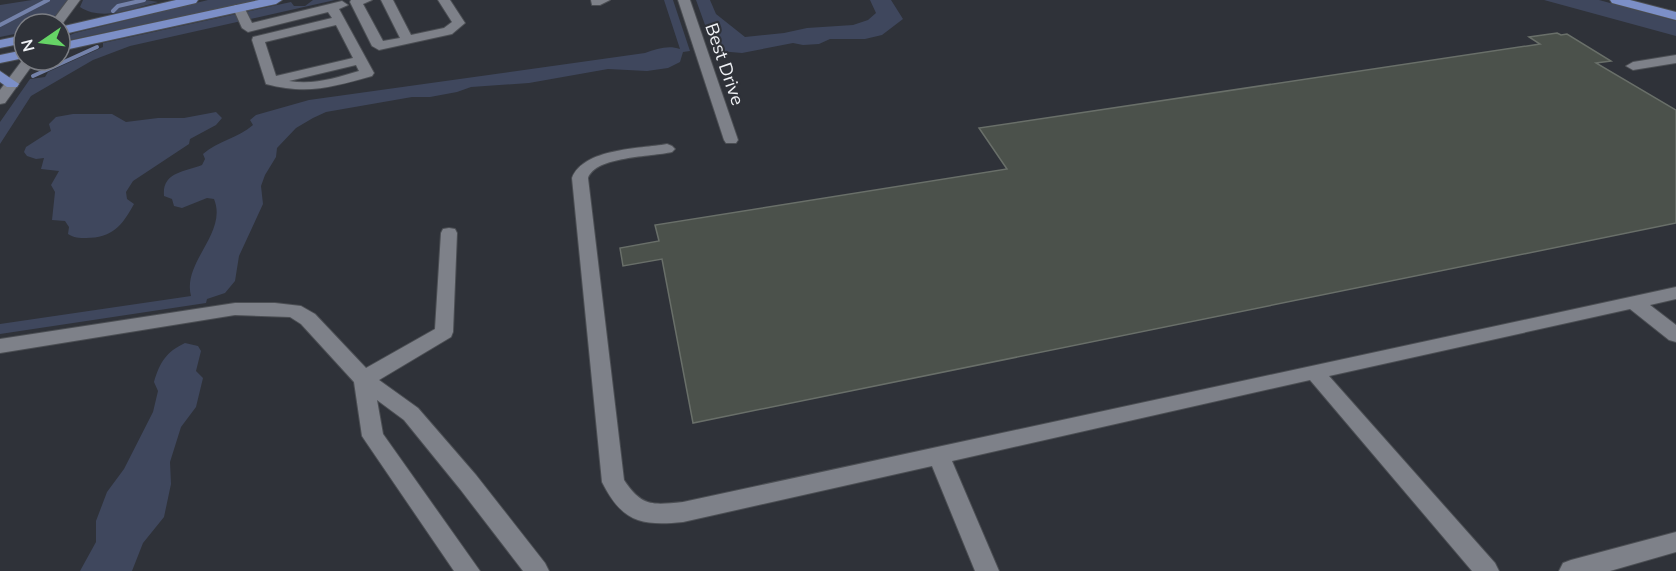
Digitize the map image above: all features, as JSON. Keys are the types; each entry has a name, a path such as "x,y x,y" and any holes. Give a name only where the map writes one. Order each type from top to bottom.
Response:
{"main road":[{"path":"72,28 192,0"},
{"path":"72,43 276,0"},
{"path":"1616,0 1676,16"}],"street":[{"path":"387,0 411,38"},
{"path":"239,8 248,28 361,1 379,46 411,38 417,33 459,23 444,0"},
{"name":"Best Drive","path":"684,0 732,140"},
{"path":"332,8 345,26 359,60 271,81 258,40 340,20"},
{"path":"1632,66 1676,58"},
{"path":"0,100 6,80"},
{"path":"667,149 600,159 583,170 580,178 613,482 625,502 636,512 657,514 683,512 1676,293"},
{"path":"364,379 444,332 449,233"},
{"path":"1633,302 1676,335"},
{"path":"0,346 235,309 294,311 308,318 364,379 411,414 468,482 537,571"},
{"path":"1314,372 1487,571"},
{"path":"364,379 373,436 468,571"},
{"path":"938,454 987,571"},
{"path":"1571,571 1676,542"}],"shaded area":[{"path":"32,0 69,0 59,12 12,12 12,34 0,37 0,5"},
{"path":"83,0 158,2 108,14 80,7"},
{"path":"208,0 258,0 72,39 72,34"},
{"path":"313,0 335,0 130,46 93,60 31,96 0,144 0,122 30,79 45,77 48,72 72,72 72,61 103,47 103,43 291,2 294,6 305,6"},
{"path":"664,0 673,0 690,51 683,52 680,62 668,68 647,71 608,69 529,83 471,87 430,97 412,97 326,112 296,128 277,148 276,157 265,175 261,186 263,204 239,256 235,281 225,293 207,299 206,303 0,334 0,324 191,296 190,283 193,271 215,224 217,212 214,199 207,198 182,208 174,206 172,199 164,196 164,188 170,177 202,165 205,159 203,154 253,125 250,120 256,115 309,100 645,53 662,48 680,49"},
{"path":"696,0 710,0 716,14 745,37 807,28 853,25 868,20 876,13 870,0 891,0 903,19 882,35 865,39 830,39 819,44 803,45 793,43 742,53 719,51 713,47"},
{"path":"1544,0 1599,0 1676,21 1676,36"},
{"path":"216,112 222,118 216,125 190,139 189,144 133,181 126,192 127,199 134,204 125,219 109,233 86,238 72,236 68,234 69,227 65,221 52,220 55,192 51,185 59,171 41,169 44,158 36,159 27,156 24,152 26,147 51,131 49,124 56,117 73,114 112,114 126,122 184,118"},
{"path":"185,343 198,346 201,351 196,371 203,378 196,407 181,427 170,462 171,484 164,517 143,543 132,571 80,571 96,542 96,521 107,492 124,469 153,412 158,391 154,382 159,369 168,354"}],"building":[{"path":"1567,34 1611,61 1596,63 1676,110 1676,223 693,423 662,259 623,266 620,248 659,241 655,225 1007,169 979,128 1540,44 1529,37"}],"waterway":[{"path":"0,25 48,0"},
{"path":"113,11 118,6 144,0"},
{"path":"33,76 97,47"}]}
